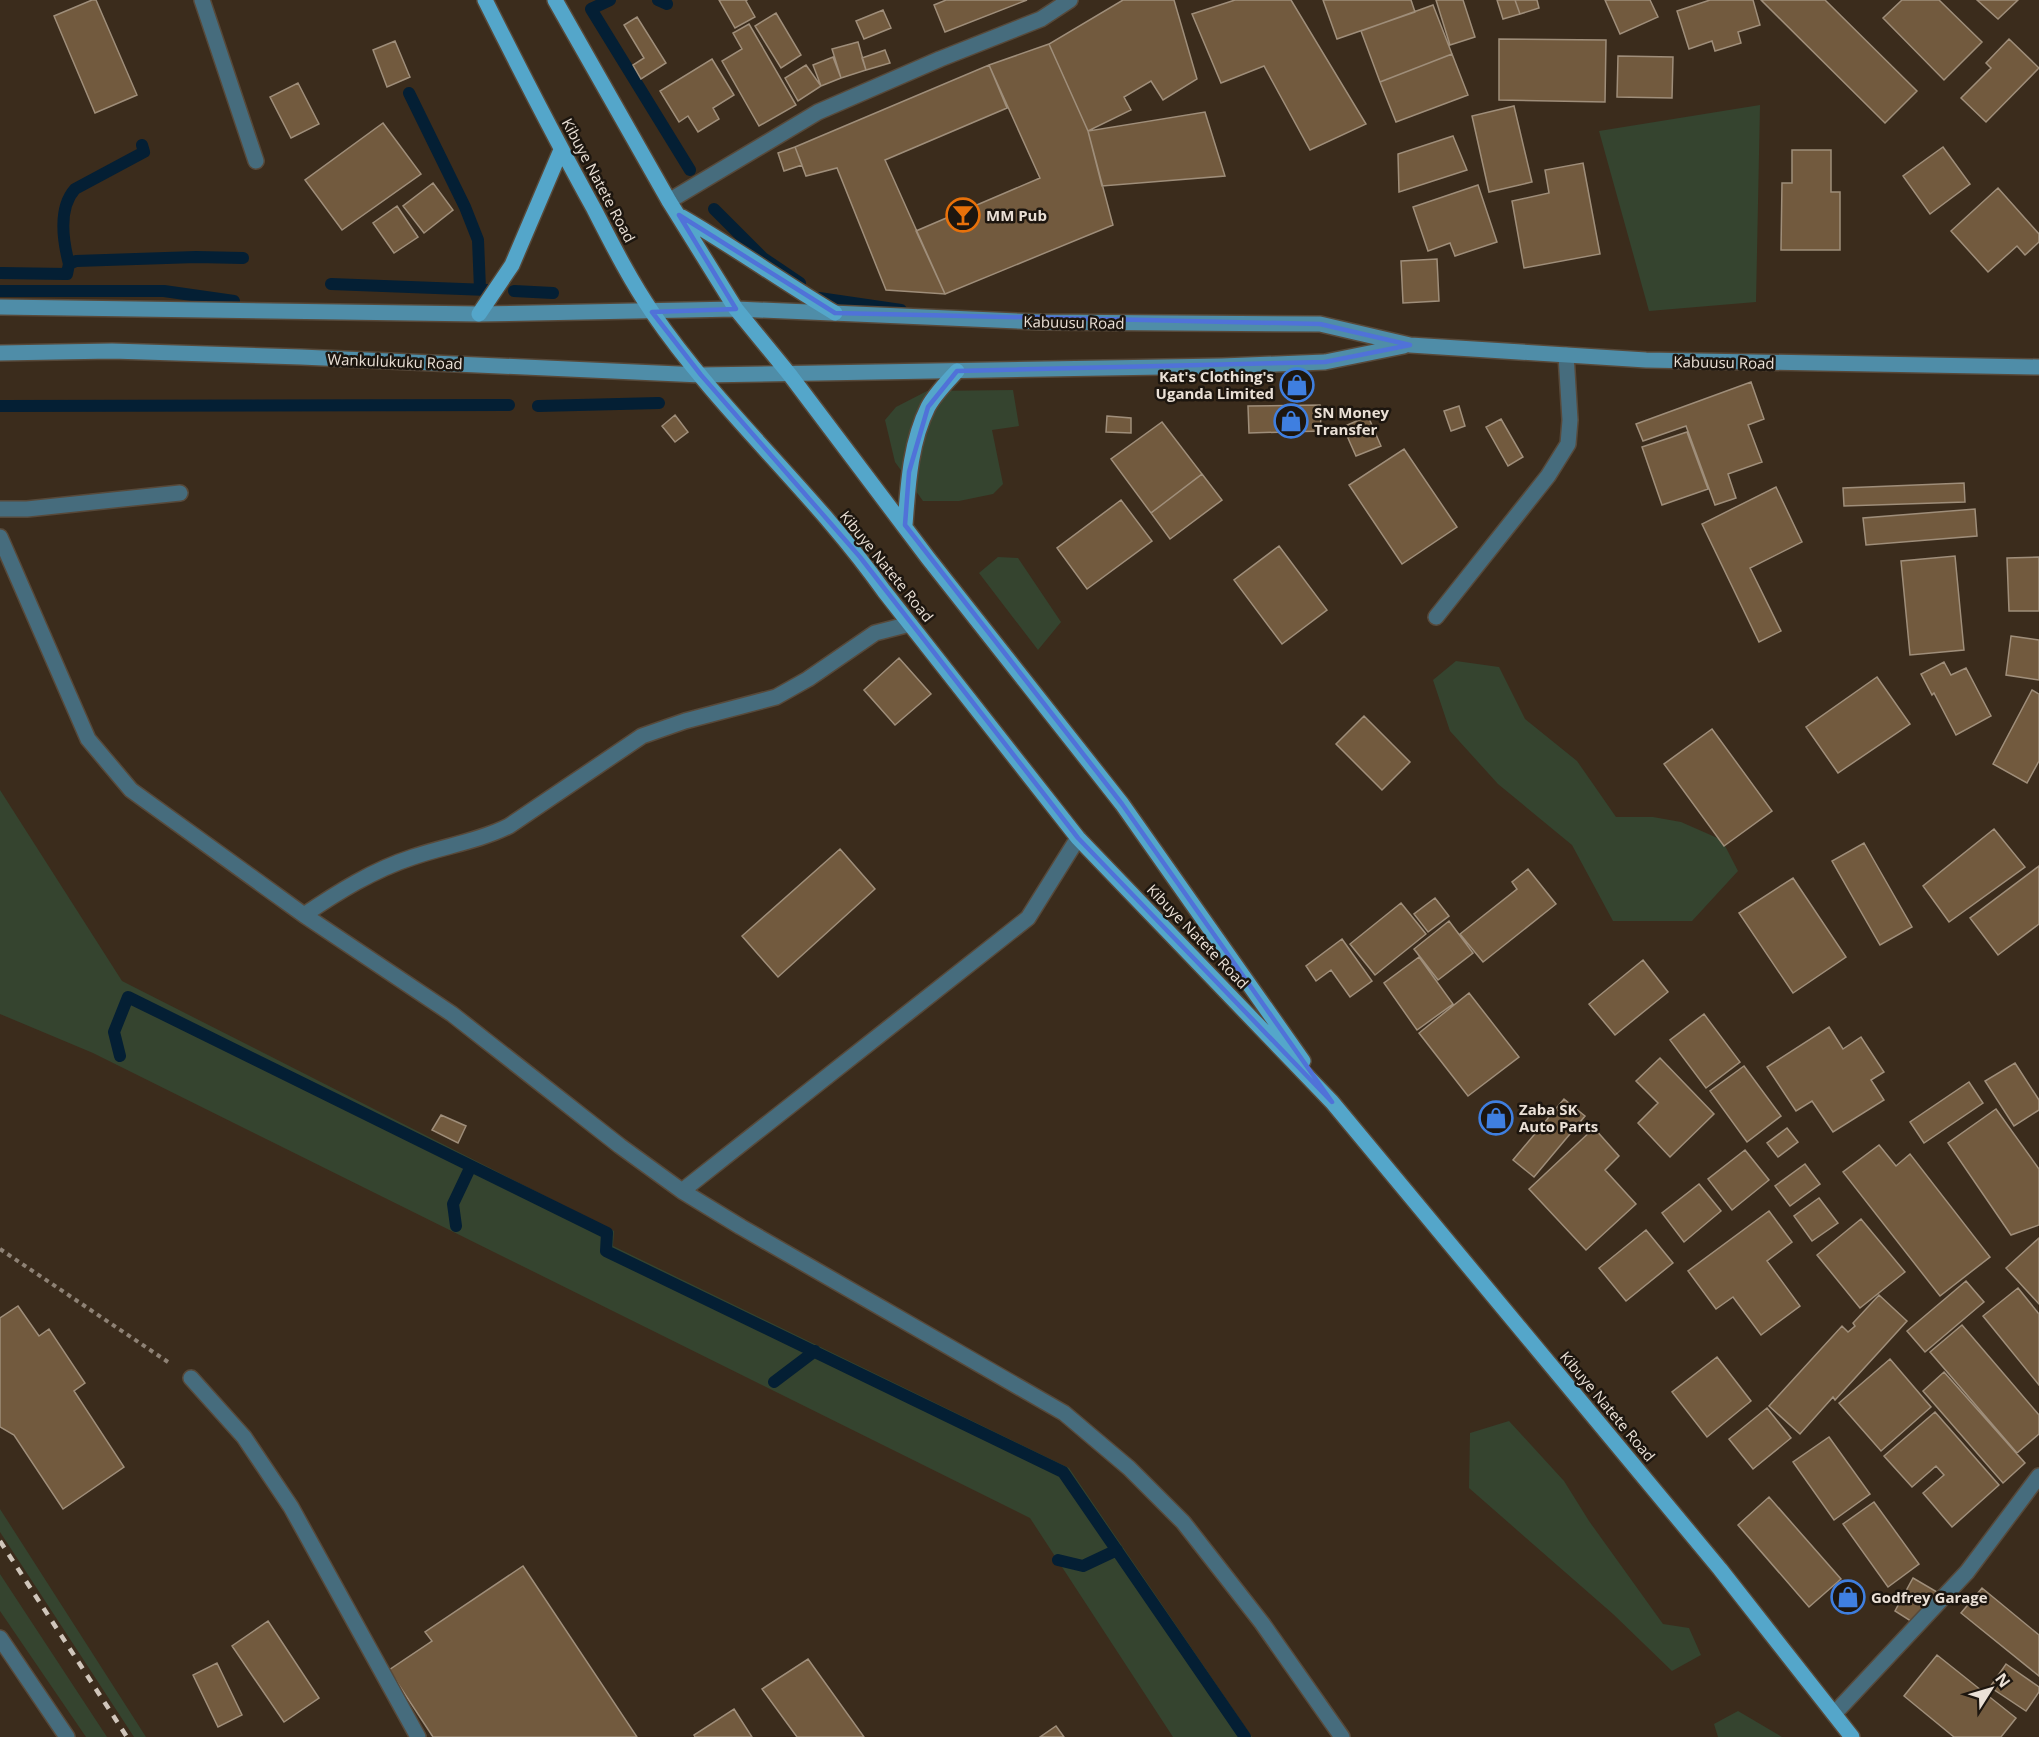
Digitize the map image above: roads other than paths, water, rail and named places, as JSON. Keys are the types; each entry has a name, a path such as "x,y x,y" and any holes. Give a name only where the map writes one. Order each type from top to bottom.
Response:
{"main road":[{"name":"Kibuye Natete Road","path":"485,0 561,150 652,312 701,375 860,557 1078,838 1332,1102 1720,1569 1852,1737"},
{"name":"Kibuye Natete Road","path":"555,0 669,201 736,309 790,375 1122,804 1332,1102"},
{"path":"479,314 512,265 561,150"},
{"path":"679,215 756,261 802,294 835,313"},
{"path":"904,525 909,472 918,435 928,407 957,371"}],"street":[{"path":"202,0 256,161"},
{"path":"669,201 818,112 940,58 1031,24 1070,0"},
{"path":"0,307 479,314 736,309"},
{"name":"Kabuusu Road","path":"736,309 1041,322 1320,324 1410,345 1646,360 2039,367"},
{"name":"Kabuusu Road","path":"790,375 1325,362 1410,345"},
{"name":"Wankulukuku Road","path":"0,353 111,351 701,375 790,375"},
{"path":"1436,617 1548,476 1568,444 1566,355"},
{"path":"0,510 180,493"},
{"path":"0,537 88,739 109,767 131,790 304,915 452,1014 620,1146 682,1191 1064,1413 1129,1468 1184,1522 1262,1623 1342,1737"},
{"path":"304,915 356,882 413,856 492,835 509,826 642,736 685,721 776,697 808,679 874,633 910,624"},
{"path":"682,1191 1028,918 1078,838"},
{"path":"190,1378 244,1437 291,1507 418,1737"},
{"path":"1834,1714 1967,1572 2039,1476"},
{"path":"0,1638 68,1737"}],"waterway":[{"path":"610,0 591,9 690,170"},
{"path":"658,0 667,4"},
{"path":"409,93 465,207 478,240 480,289"},
{"path":"69,264 63,225 70,197 75,189 144,152 142,145"},
{"path":"714,209 763,258 800,283"},
{"path":"0,273 67,274 69,264 76,261 196,257 243,258"},
{"path":"331,284 488,290"},
{"path":"0,291 164,291 234,301"},
{"path":"514,291 553,293"},
{"path":"819,298 901,310"},
{"path":"538,406 659,403"},
{"path":"0,406 509,405"},
{"path":"120,1056 114,1032 128,997 607,1233 606,1251 1063,1472 1245,1737"},
{"path":"456,1226 453,1204 471,1166"},
{"path":"774,1382 815,1351"},
{"path":"1058,1560 1083,1566 1117,1550"}],"railway":[{"path":"0,1541 127,1737"}],"place":[{"name":"MM Pub","path":"963,215"},
{"name":"Kat's Clothing's Uganda Limited","path":"1297,385"},
{"name":"SN Money Transfer","path":"1291,421"},
{"name":"Zaba SK Auto Parts","path":"1496,1118"},
{"name":"Godfrey Garage","path":"1848,1597"}]}
